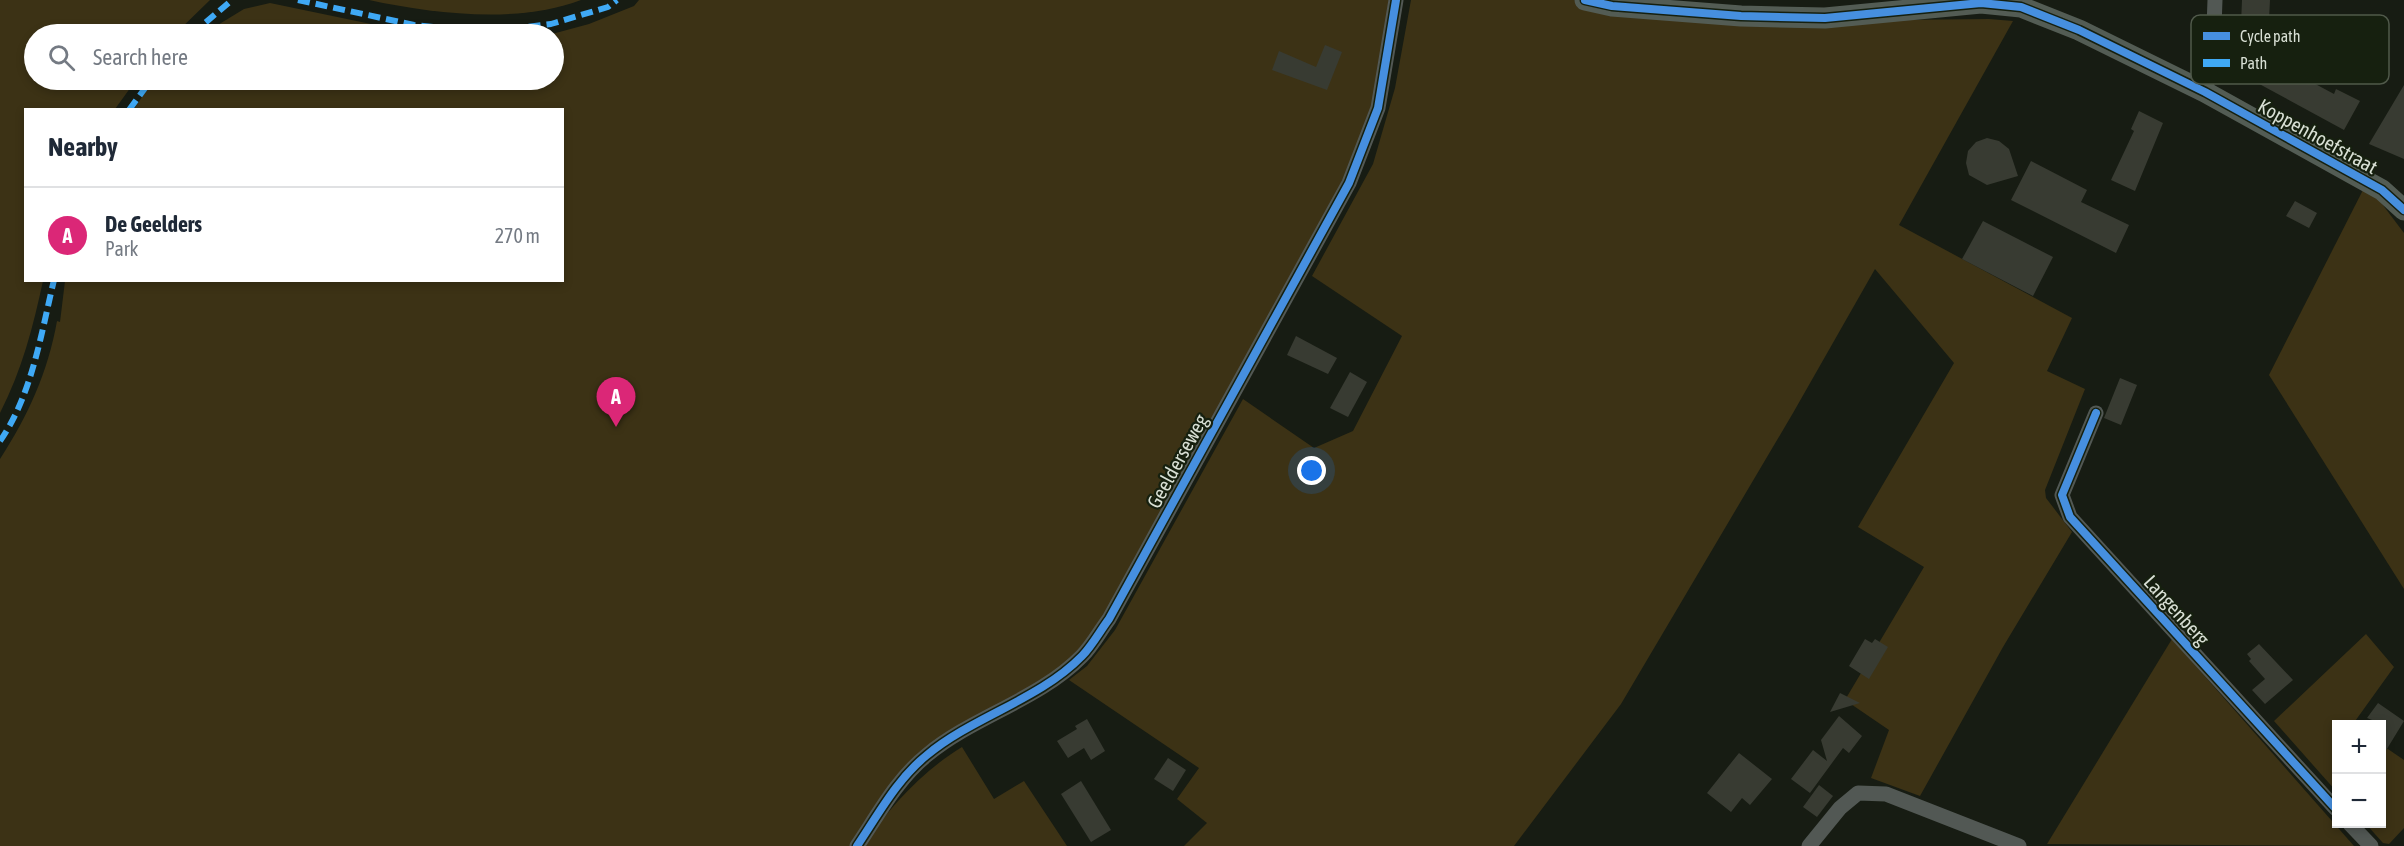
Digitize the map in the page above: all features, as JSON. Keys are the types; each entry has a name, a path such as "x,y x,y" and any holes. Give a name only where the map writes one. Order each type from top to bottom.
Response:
{"street":[{"name":"Geelderseweg","path":"857,846 894,789 926,755 960,731 1051,681 1083,656 1109,619 1348,183 1378,108 1396,0"},
{"name":"Koppenhoefstraat","path":"1585,0 1636,8 1742,16 1825,18 1997,3 2021,7 2051,18 2205,92 2382,190 2404,210"},
{"path":"2214,15 2215,0"},
{"path":"2205,92 2207,84"},
{"name":"Langenberg","path":"2096,413 2062,495 2070,517 2332,804"},
{"path":"1809,846 1840,808 1858,793 1886,794 2019,846"},
{"path":"2354,828 2371,846"}],"shaded area":[{"path":"0,0 210,0 185,24 24,24 24,90 129,90 116,108 24,108 24,282 43,282 26,348 15,381 0,413"},
{"path":"369,0 581,0 531,12 476,14 421,9"},
{"path":"639,0 1389,0 1374,105 1344,181 1103,616 1079,651 1048,677 960,727 850,846 0,846 0,459 36,393 57,321 60,322 65,282 564,282 564,108 135,108 147,90 564,90 564,31 589,24 634,6"},
{"path":"1411,0 1574,0 1594,7 1803,21 1989,19 2013,21 1899,225 2072,318 2047,371 2085,389 2045,490 2046,498 2072,532 2003,647 1920,796 1871,778 1889,730 1845,700 1924,567 1858,527 1954,363 1875,269 1621,704 1514,846 1184,846 1207,823 1177,799 1199,768 1069,680 1087,666 1115,630 1243,399 1314,448 1353,431 1402,336 1312,276 1373,164 1395,88"},
{"path":"270,3 371,24 219,24 244,9"},
{"path":"2365,186 2370,188 2404,233 2404,589 2269,375"},
{"path":"2366,634 2394,667 2356,720 2332,720 2332,786 2274,721"},
{"path":"2172,639 2332,821 2332,828 2338,828 2354,846 2047,844"},
{"path":"962,747 994,799 1024,781 1067,846 863,846 907,791"},
{"path":"2386,748 2404,760 2404,828 2389,844 2383,843 2370,828 2386,828"}],"building":[{"path":"2242,0 2270,0 2269,15 2241,15"},
{"path":"1325,45 1342,52 1327,90 1272,70 1279,51 1316,67"},
{"path":"2259,84 2315,84 2334,94 2336,89 2360,101 2344,130"},
{"path":"2404,85 2404,159 2369,144"},
{"path":"2139,111 2163,123 2135,191 2111,180 2134,131 2131,129"},
{"path":"1987,138 1999,141 2009,149 2018,176 1987,185 1969,175 1966,163 1968,151 1976,142"},
{"path":"2031,161 2087,190 2081,202 2129,225 2116,253 2011,200"},
{"path":"2295,201 2317,213 2309,228 2286,216"},
{"path":"1983,221 2053,257 2033,296 1962,259"},
{"path":"1296,336 1337,358 1328,374 1287,355"},
{"path":"1350,372 1367,382 1348,417 1330,408"},
{"path":"2120,378 2137,385 2121,425 2104,418"},
{"path":"1865,639 1872,643 1875,639 1888,647 1869,679 1849,666"},
{"path":"2259,644 2293,680 2265,704 2252,690 2265,679 2249,661 2251,659 2247,654"},
{"path":"1840,693 1860,703 1830,712"},
{"path":"2378,703 2404,721 2386,750 2386,720 2367,718"},
{"path":"1839,716 1862,736 1849,753 1843,748 1810,793 1791,779 1813,750 1827,761 1821,740"},
{"path":"1087,719 1105,751 1091,760 1084,748 1068,758 1057,741 1077,729 1075,726"},
{"path":"1739,753 1772,779 1750,805 1742,798 1731,812 1707,793"},
{"path":"1168,758 1186,770 1173,791 1154,779"},
{"path":"1081,781 1111,830 1091,842 1061,794"},
{"path":"1819,785 1833,796 1817,817 1803,807"}],"marked path":[{"path":"204,24 232,0"},
{"path":"298,0 409,24"},
{"path":"551,24 608,7 617,0"},
{"path":"130,108 144,90"},
{"path":"0,441 11,423 28,384 54,282"}],"cycle path":[{"path":"857,846 906,775 927,755 945,741 1046,685 1065,671 1086,652 1109,619 1349,183 1378,108 1396,0"},
{"path":"1585,0 1612,6 1741,16 1825,18 1981,3 2021,7 2079,30 2205,92 2382,190 2404,210"},
{"path":"2096,413 2062,495 2070,517 2332,805"}],"place":[{"name":"De Geelders","path":"616,427"}]}
